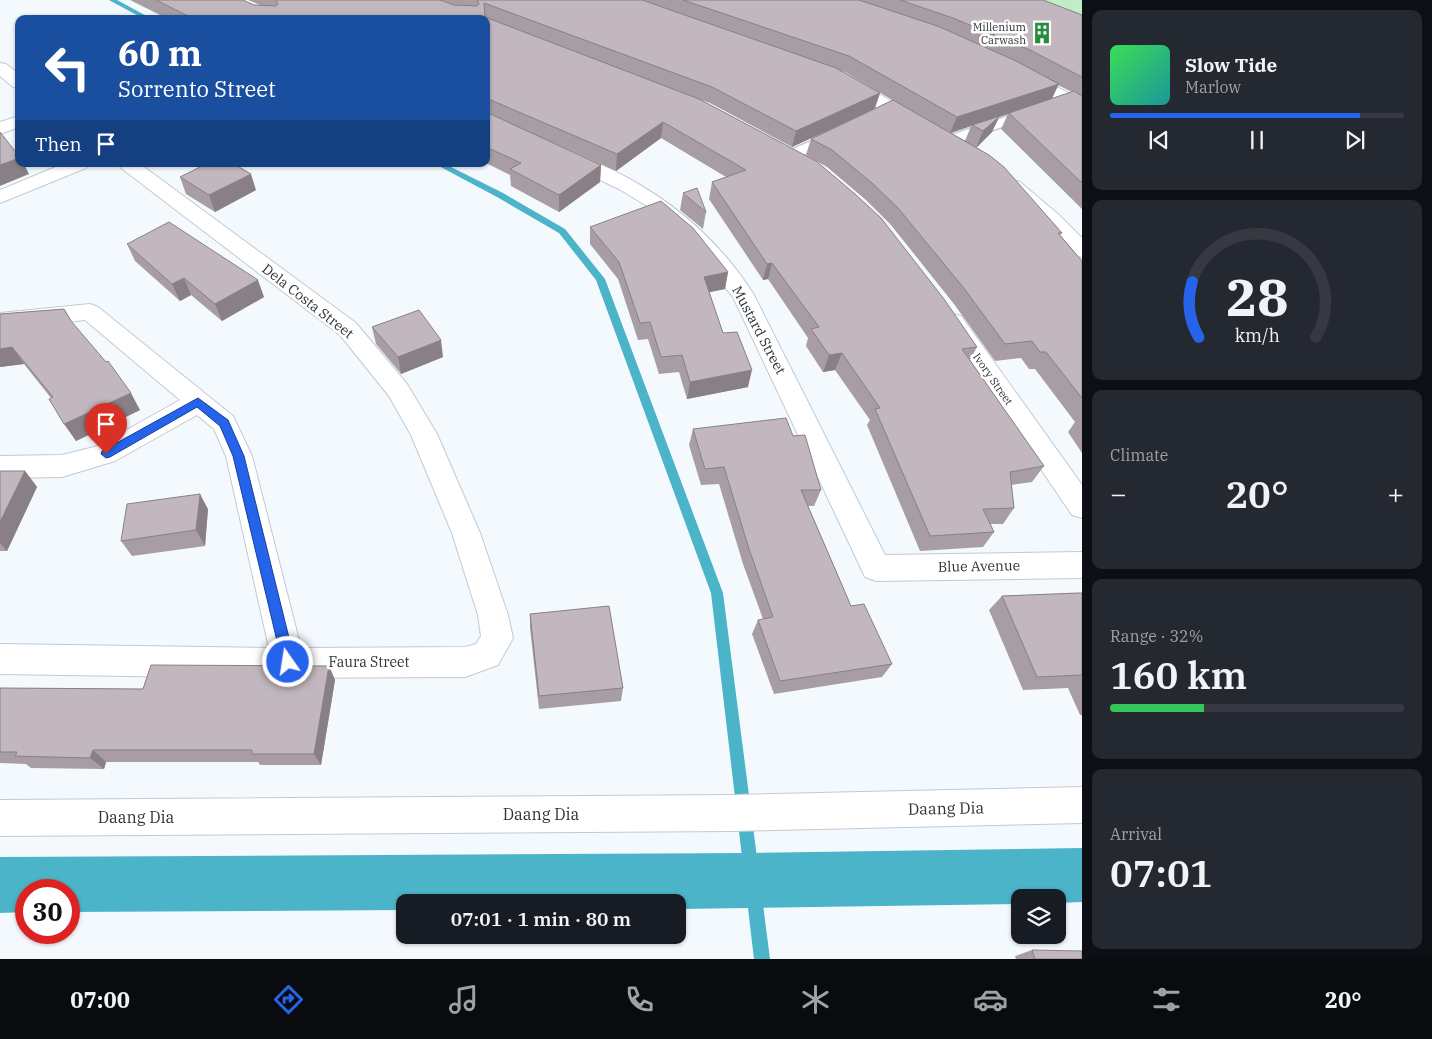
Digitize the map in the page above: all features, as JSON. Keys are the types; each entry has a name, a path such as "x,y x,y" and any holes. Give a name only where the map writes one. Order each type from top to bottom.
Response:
{"street":[{"path":"1008,67 1075,103"},
{"path":"0,68 15,80"},
{"path":"829,74 964,151"},
{"path":"0,128 15,122"},
{"name":"Mustard Street","path":"546,147 623,183 659,205 694,234 720,264 743,295 876,568"},
{"path":"781,152 811,168"},
{"path":"0,197 73,167"},
{"name":"Dela Costa Street","path":"132,167 348,329 398,390 424,434 466,533"},
{"path":"1003,178 1052,219 1082,250"},
{"name":"Ivory Street","path":"939,303 1082,507"},
{"path":"0,321 90,312 224,423 239,456 288,662"},
{"path":"0,467 62,466 106,454 198,402"},
{"name":"Faura Street","path":"0,660 465,662 487,655 497,638 493,615 466,533"},
{"name":"Blue Avenue","path":"876,568 1082,565"},
{"name":"Daang Dia","path":"0,818 704,813 1082,805"}],"lane":[{"path":"947,141 1048,107 1075,103"},
{"path":"873,116 890,108"},
{"path":"781,152 848,128"}],"green space":[{"path":"1040,0 1082,0 1082,18"}],"building":[{"path":"156,0 243,0 254,5 276,6 278,4 276,0 440,0 454,5 477,6 479,4 477,0 642,0 836,68 880,93 796,131 712,87 484,3 485,15 186,15"},
{"path":"683,0 859,0 940,27 1016,61 1059,84 957,117 849,56"},
{"path":"900,0 1043,0 1082,15 1082,77 1030,50 953,18"},
{"path":"490,19 699,99 816,161 881,218 944,299 977,347 962,349 1044,466 1010,472 1014,508 983,509 994,532 930,536 875,409 880,408 842,353 829,355 811,329 819,327 772,263 767,264 712,182 746,170 663,122 617,154 490,100"},
{"path":"1074,91 1082,96 1082,183 1009,113"},
{"path":"893,100 989,155 1004,167 1062,233 1058,233 1082,261 1082,398 1046,352 1040,352 1032,341 1005,344 963,287 898,208 872,183 832,150 811,139"},
{"path":"490,114 601,165 559,195 510,169 521,163 490,149"},
{"path":"1000,116 983,131 972,125"},
{"path":"0,132 15,151 15,159 0,165"},
{"path":"200,167 239,167 251,174 209,195 180,177"},
{"path":"697,188 706,212 683,193"},
{"path":"661,201 693,228 728,272 704,277 723,333 737,332 752,370 690,382 682,355 661,357 650,322 640,323 619,262 590,227"},
{"path":"169,222 258,280 215,304 184,278 172,284 127,244"},
{"path":"64,309 71,321 106,362 108,361 131,393 64,424 49,399 53,397 12,347 0,349 0,314"},
{"path":"419,310 441,340 398,357 372,327"},
{"path":"786,418 793,436 805,435 821,490 801,490 851,606 864,604 892,664 780,681 758,620 773,617 749,549 724,467 705,469 693,429"},
{"path":"0,471 25,471 0,522"},
{"path":"200,494 196,530 121,541 127,504"},
{"path":"1082,593 1082,675 1037,677 1002,596"},
{"path":"609,606 623,688 539,696 530,614"},
{"path":"151,665 329,666 314,754 252,754 252,750 93,750 90,758 15,756 17,752 0,752 0,688 143,689"},
{"path":"1032,950 1082,951 1082,959 1035,959"}],"waterway":[{"path":"112,0 141,15"},
{"path":"445,167 500,195 562,231 600,279 717,593 762,959"},
{"path":"0,885 753,881 1082,875"}],"place":[{"name":"Millenium Carwash","path":"1042,33"}],"route":[{"path":"106,454 198,402 224,423 239,456 288,662"}]}
